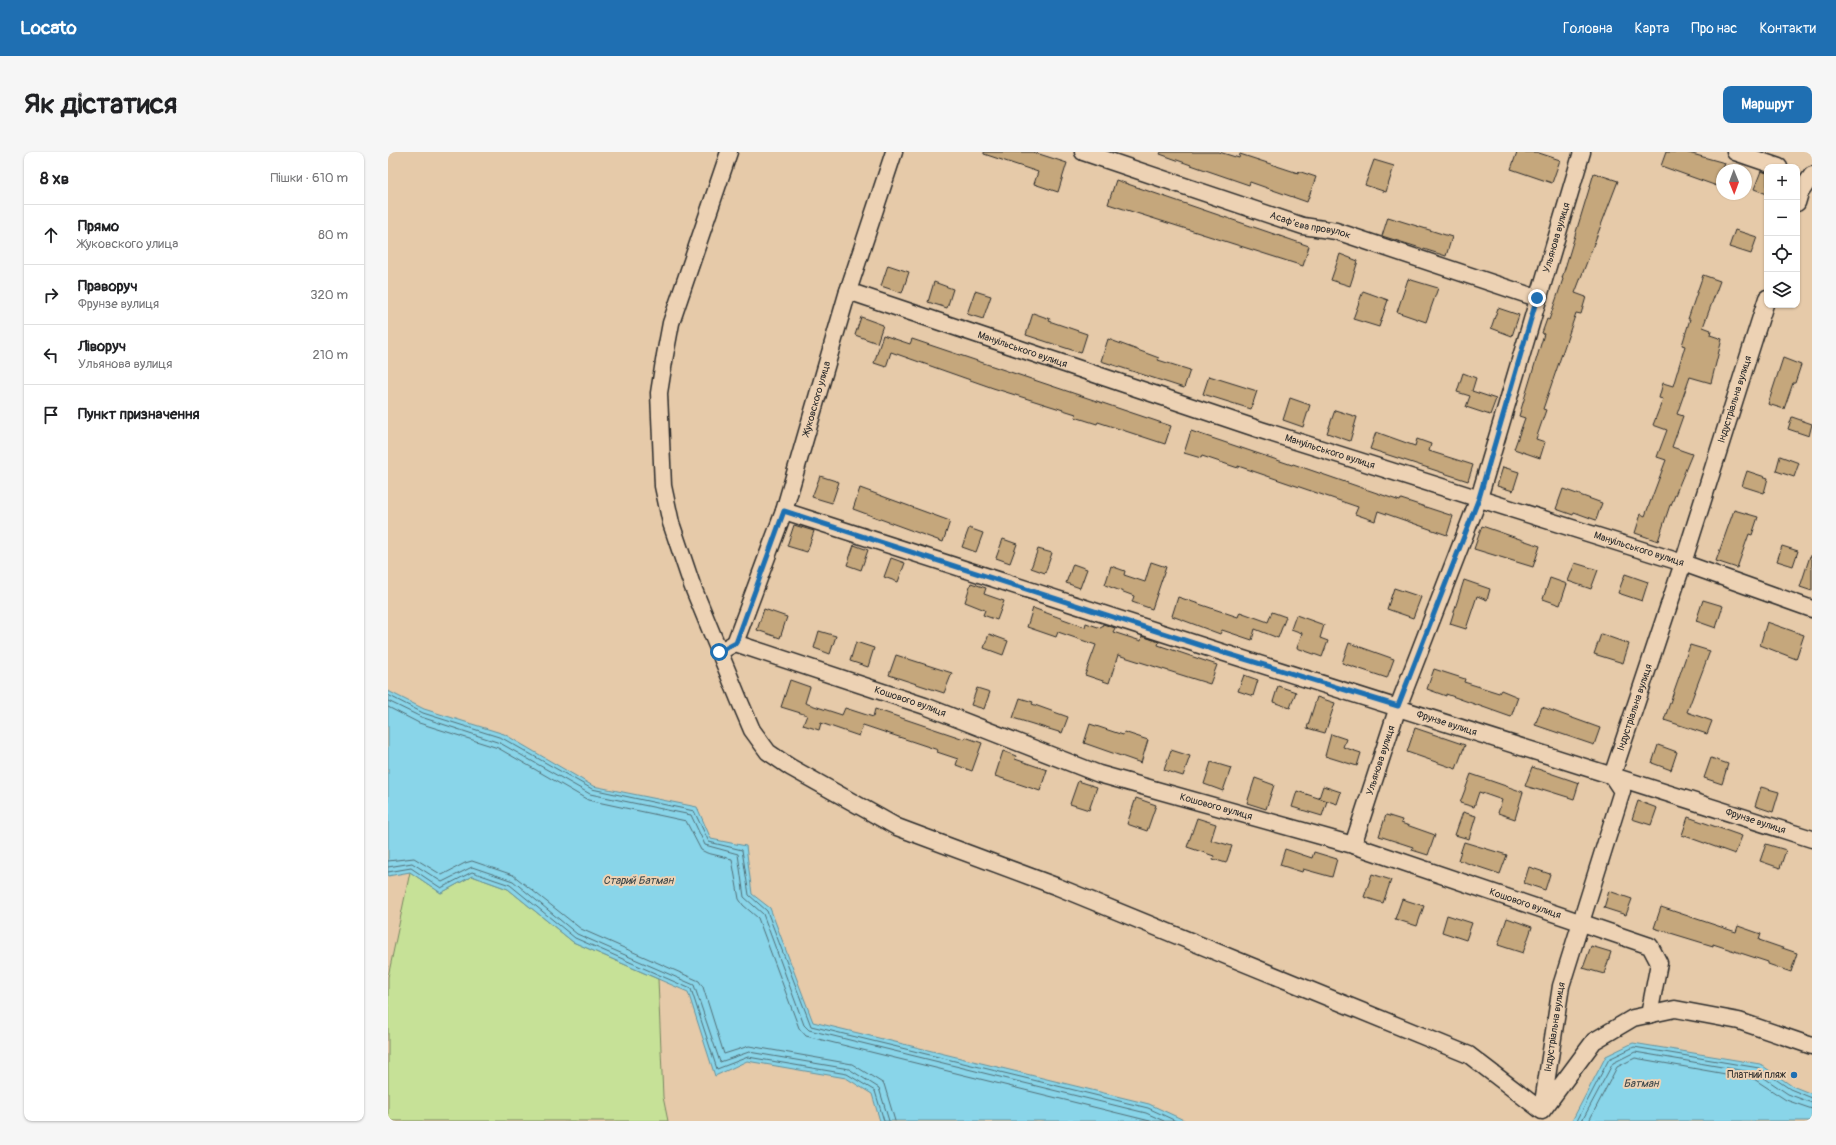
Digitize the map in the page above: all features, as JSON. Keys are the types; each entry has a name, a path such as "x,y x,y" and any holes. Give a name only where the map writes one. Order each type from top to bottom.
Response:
{"street":[{"path":"729,152 671,322 659,393 663,486 671,523 688,573 719,652 752,730 768,752 796,771 897,827 1058,887 1469,1054 1542,1116 1594,1042 1633,1018 1675,1009 1739,1021 1812,1046"},
{"name":"Жуковского улица","path":"736,643 784,511 848,291 894,152"},
{"name":"Асаф’єва провулок","path":"1083,152 1303,226 1336,231 1537,298"},
{"name":"Ульянова вулиця","path":"1353,845 1398,706 1479,498 1537,298 1582,152"},
{"path":"1735,152 1770,164"},
{"path":"1798,200 1800,193 1812,175 1800,173"},
{"name":"Мануільського вулиця","path":"848,291 1261,430 1683,563 1812,609"},
{"name":"Індустріальна вулиця","path":"1542,1116 1561,986 1580,921 1622,791 1612,776 1683,563 1764,307"},
{"name":"Фрунзе вулиця","path":"784,511 1215,650 1398,706 1812,839"},
{"path":"719,652 736,643"},
{"name":"Кошового вулиця","path":"736,643 925,706 1099,774 1353,845 1650,946 1659,963 1649,1015"}],"green space":[{"path":"410,872 441,893 472,876 508,889 573,942 658,979 663,1097 668,1121 388,1121 388,977"}],"water":[{"name":"Старий Батман","path":"388,691 424,709 504,734 593,786 697,807 711,839 746,846 752,894 770,908 813,1022 1149,1104 1186,1121 880,1121 872,1094 846,1078 747,1061 715,1076 688,992 573,942 508,889 472,876 441,893 410,872 388,876"},
{"name":"Батман","path":"1633,1043 1760,1064 1792,1086 1812,1094 1812,1121 1572,1121 1606,1056"}],"building":[{"path":"984,152 1033,152 1067,163 1058,192 1034,184 1038,172 984,154"},
{"path":"1161,152 1219,152 1239,158 1240,154 1298,173 1298,171 1316,177 1307,202 1250,182 1249,185 1160,154"},
{"path":"1517,152 1536,152 1560,160 1552,183 1511,169"},
{"path":"1666,152 1685,152 1725,163 1716,164 1716,186 1661,166"},
{"path":"1374,160 1394,166 1386,192 1365,185"},
{"path":"1761,171 1764,172 1764,193 1754,189"},
{"path":"1594,173 1618,181 1575,293 1586,297 1581,314 1576,313 1543,409 1546,410 1536,439 1545,442 1540,458 1514,449 1525,418 1519,416 1544,334 1542,333 1547,319 1549,320 1563,279 1562,278"},
{"path":"1116,180 1309,246 1303,266 1108,204"},
{"path":"1388,217 1452,237 1446,256 1382,236"},
{"path":"1735,230 1757,237 1751,254 1729,247"},
{"path":"1340,254 1358,261 1350,286 1331,280"},
{"path":"888,265 909,272 902,293 881,286"},
{"path":"1703,275 1720,281 1703,327 1711,330 1710,335 1722,339 1711,383 1690,377 1677,414 1683,416 1672,447 1692,454 1670,505 1658,541 1635,533 1641,514 1645,516 1666,460 1657,457 1667,430 1653,425 1663,399 1659,398 1663,383 1673,386 1685,346 1682,345 1690,319 1688,319"},
{"path":"1408,279 1438,288 1426,322 1397,312"},
{"path":"934,282 953,289 947,308 928,302"},
{"path":"975,291 991,296 983,319 967,314"},
{"path":"1363,291 1388,300 1379,327 1353,319"},
{"path":"1498,308 1519,315 1512,336 1491,328"},
{"path":"1033,313 1050,319 1049,321 1087,334 1081,353 1026,335"},
{"path":"861,317 883,325 877,343 855,335"},
{"path":"883,335 910,344 912,339 1171,426 1165,444 1098,422 1097,424 1075,417 1076,414 993,388 891,352 886,367 874,363"},
{"path":"1108,339 1159,358 1158,360 1190,370 1184,388 1101,361"},
{"path":"1783,358 1801,365 1784,409 1768,404"},
{"path":"1463,373 1476,378 1472,391 1496,399 1490,415 1466,407 1470,396 1457,392"},
{"path":"1209,376 1257,391 1251,409 1203,394"},
{"path":"1290,398 1310,405 1303,427 1283,420"},
{"path":"1335,410 1357,417 1350,441 1327,433"},
{"path":"1792,417 1812,424 1809,436 1788,429"},
{"path":"1191,431 1400,501 1401,499 1453,516 1447,535 1378,511 1375,521 1355,514 1358,507 1238,466 1238,468 1202,456 1201,458 1184,453"},
{"path":"1376,432 1415,446 1417,439 1431,444 1429,451 1473,465 1468,481 1370,449"},
{"path":"1780,456 1799,463 1794,477 1776,471"},
{"path":"1503,467 1519,472 1513,491 1497,486"},
{"path":"1747,471 1768,478 1764,493 1742,486"},
{"path":"820,476 839,482 832,503 812,497"},
{"path":"860,488 950,521 943,542 853,509"},
{"path":"1563,489 1602,503 1596,520 1574,512 1573,515 1556,509"},
{"path":"1734,510 1758,517 1752,535 1749,534 1737,568 1716,561"},
{"path":"794,525 814,531 807,552 787,546"},
{"path":"1482,526 1540,546 1533,567 1474,549"},
{"path":"969,528 983,533 976,552 962,547"},
{"path":"1003,539 1017,544 1010,563 996,558"},
{"path":"854,545 868,550 861,570 847,565"},
{"path":"1782,546 1798,551 1793,566 1777,561"},
{"path":"1038,549 1052,553 1045,573 1031,568"},
{"path":"1810,556 1812,556 1812,591 1800,587"},
{"path":"891,558 905,563 898,582 884,577"},
{"path":"1151,562 1166,567 1152,609 1132,602 1134,596 1105,585 1111,566 1125,571 1124,575 1145,582"},
{"path":"1575,563 1598,570 1591,589 1568,581"},
{"path":"1073,564 1087,569 1080,588 1066,583"},
{"path":"1625,574 1648,582 1642,601 1618,593"},
{"path":"1550,578 1567,584 1560,605 1543,599"},
{"path":"1464,580 1490,589 1487,600 1477,596 1466,629 1450,624"},
{"path":"971,583 986,588 984,594 1004,601 997,620 983,615 985,610 965,602"},
{"path":"1394,588 1421,597 1413,618 1387,609"},
{"path":"1178,597 1238,617 1240,612 1268,622 1272,612 1286,617 1278,638 1255,629 1252,640 1222,630 1220,634 1172,616"},
{"path":"1703,600 1723,606 1716,628 1696,621"},
{"path":"1033,608 1085,627 1086,623 1101,628 1103,624 1115,628 1113,632 1141,641 1142,636 1159,642 1158,645 1217,665 1210,684 1118,655 1109,683 1085,675 1096,645 1058,632 1056,637 1027,627"},
{"path":"764,609 787,617 780,638 757,630"},
{"path":"1296,615 1324,625 1320,638 1328,641 1322,657 1297,648 1302,633 1291,629"},
{"path":"1767,622 1804,635 1796,659 1760,645"},
{"path":"819,631 836,636 830,654 814,648"},
{"path":"989,634 1008,641 1003,655 984,648"},
{"path":"1601,634 1629,644 1623,663 1594,654"},
{"path":"856,642 874,648 868,667 850,661"},
{"path":"1349,643 1394,659 1387,678 1342,663"},
{"path":"1690,645 1710,651 1687,712 1712,721 1707,734 1664,720"},
{"path":"896,655 952,673 944,693 889,675"},
{"path":"1434,669 1465,679 1464,682 1499,693 1501,690 1518,697 1511,717 1446,694 1446,696 1427,689"},
{"path":"1244,675 1258,680 1253,696 1238,691"},
{"path":"790,680 810,687 805,703 842,715 845,708 873,717 875,709 964,739 965,737 982,743 972,771 956,765 958,759 937,752 938,750 863,725 859,736 821,723 819,730 803,725 807,715 781,707"},
{"path":"1278,686 1296,692 1290,708 1273,702"},
{"path":"977,688 990,692 984,709 971,705"},
{"path":"1317,697 1335,703 1325,733 1307,728"},
{"path":"1020,698 1068,717 1062,733 1013,718"},
{"path":"1542,707 1600,728 1594,745 1535,725"},
{"path":"1090,724 1123,735 1124,732 1148,740 1141,763 1084,743"},
{"path":"1415,728 1465,745 1456,769 1407,752"},
{"path":"1331,734 1346,739 1343,747 1361,753 1357,766 1325,756"},
{"path":"1658,745 1677,752 1671,770 1652,763"},
{"path":"1171,750 1190,756 1183,776 1164,770"},
{"path":"1003,751 1016,756 1015,759 1047,770 1040,791 995,776"},
{"path":"1711,758 1728,764 1722,784 1704,778"},
{"path":"1211,762 1231,768 1223,791 1204,784"},
{"path":"1532,767 1579,783 1574,799 1542,789 1542,791 1525,786"},
{"path":"1471,774 1523,792 1515,819 1498,813 1502,800 1479,792 1474,807 1460,803"},
{"path":"1255,778 1274,785 1266,809 1247,803"},
{"path":"1078,781 1097,787 1089,810 1070,804"},
{"path":"1323,786 1341,792 1337,804 1319,798"},
{"path":"1761,787 1779,792 1773,812 1755,806"},
{"path":"1297,791 1327,801 1322,816 1292,807"},
{"path":"1136,798 1156,805 1147,831 1127,824"},
{"path":"1638,801 1657,808 1651,825 1632,819"},
{"path":"1463,812 1476,816 1469,839 1455,835"},
{"path":"1386,815 1402,820 1401,823 1435,835 1428,855 1412,850 1413,847 1379,836"},
{"path":"1688,817 1742,836 1735,854 1682,835"},
{"path":"1197,818 1216,824 1211,840 1232,846 1226,863 1213,859 1214,856 1187,847"},
{"path":"1464,842 1507,855 1500,874 1458,860"},
{"path":"1766,844 1786,850 1780,868 1760,861"},
{"path":"1285,849 1312,858 1314,852 1337,859 1332,877 1303,869 1302,872 1280,865"},
{"path":"1529,867 1550,874 1545,890 1524,883"},
{"path":"1372,874 1391,880 1383,903 1364,897"},
{"path":"1609,891 1632,899 1626,915 1604,908"},
{"path":"1402,899 1424,906 1417,926 1395,919"},
{"path":"1661,907 1736,932 1738,926 1761,934 1759,940 1797,953 1791,972 1768,964 1768,962 1713,944 1713,946 1654,928"},
{"path":"1447,915 1472,923 1466,940 1442,932"},
{"path":"1507,918 1532,927 1523,953 1498,945"},
{"path":"1591,946 1611,952 1604,974 1583,968"}],"place":[{"name":"Платний пляж","path":"1794,1075"}],"route":[{"path":"719,652 736,643 784,511 1215,650 1398,706 1479,498 1537,298"}]}
